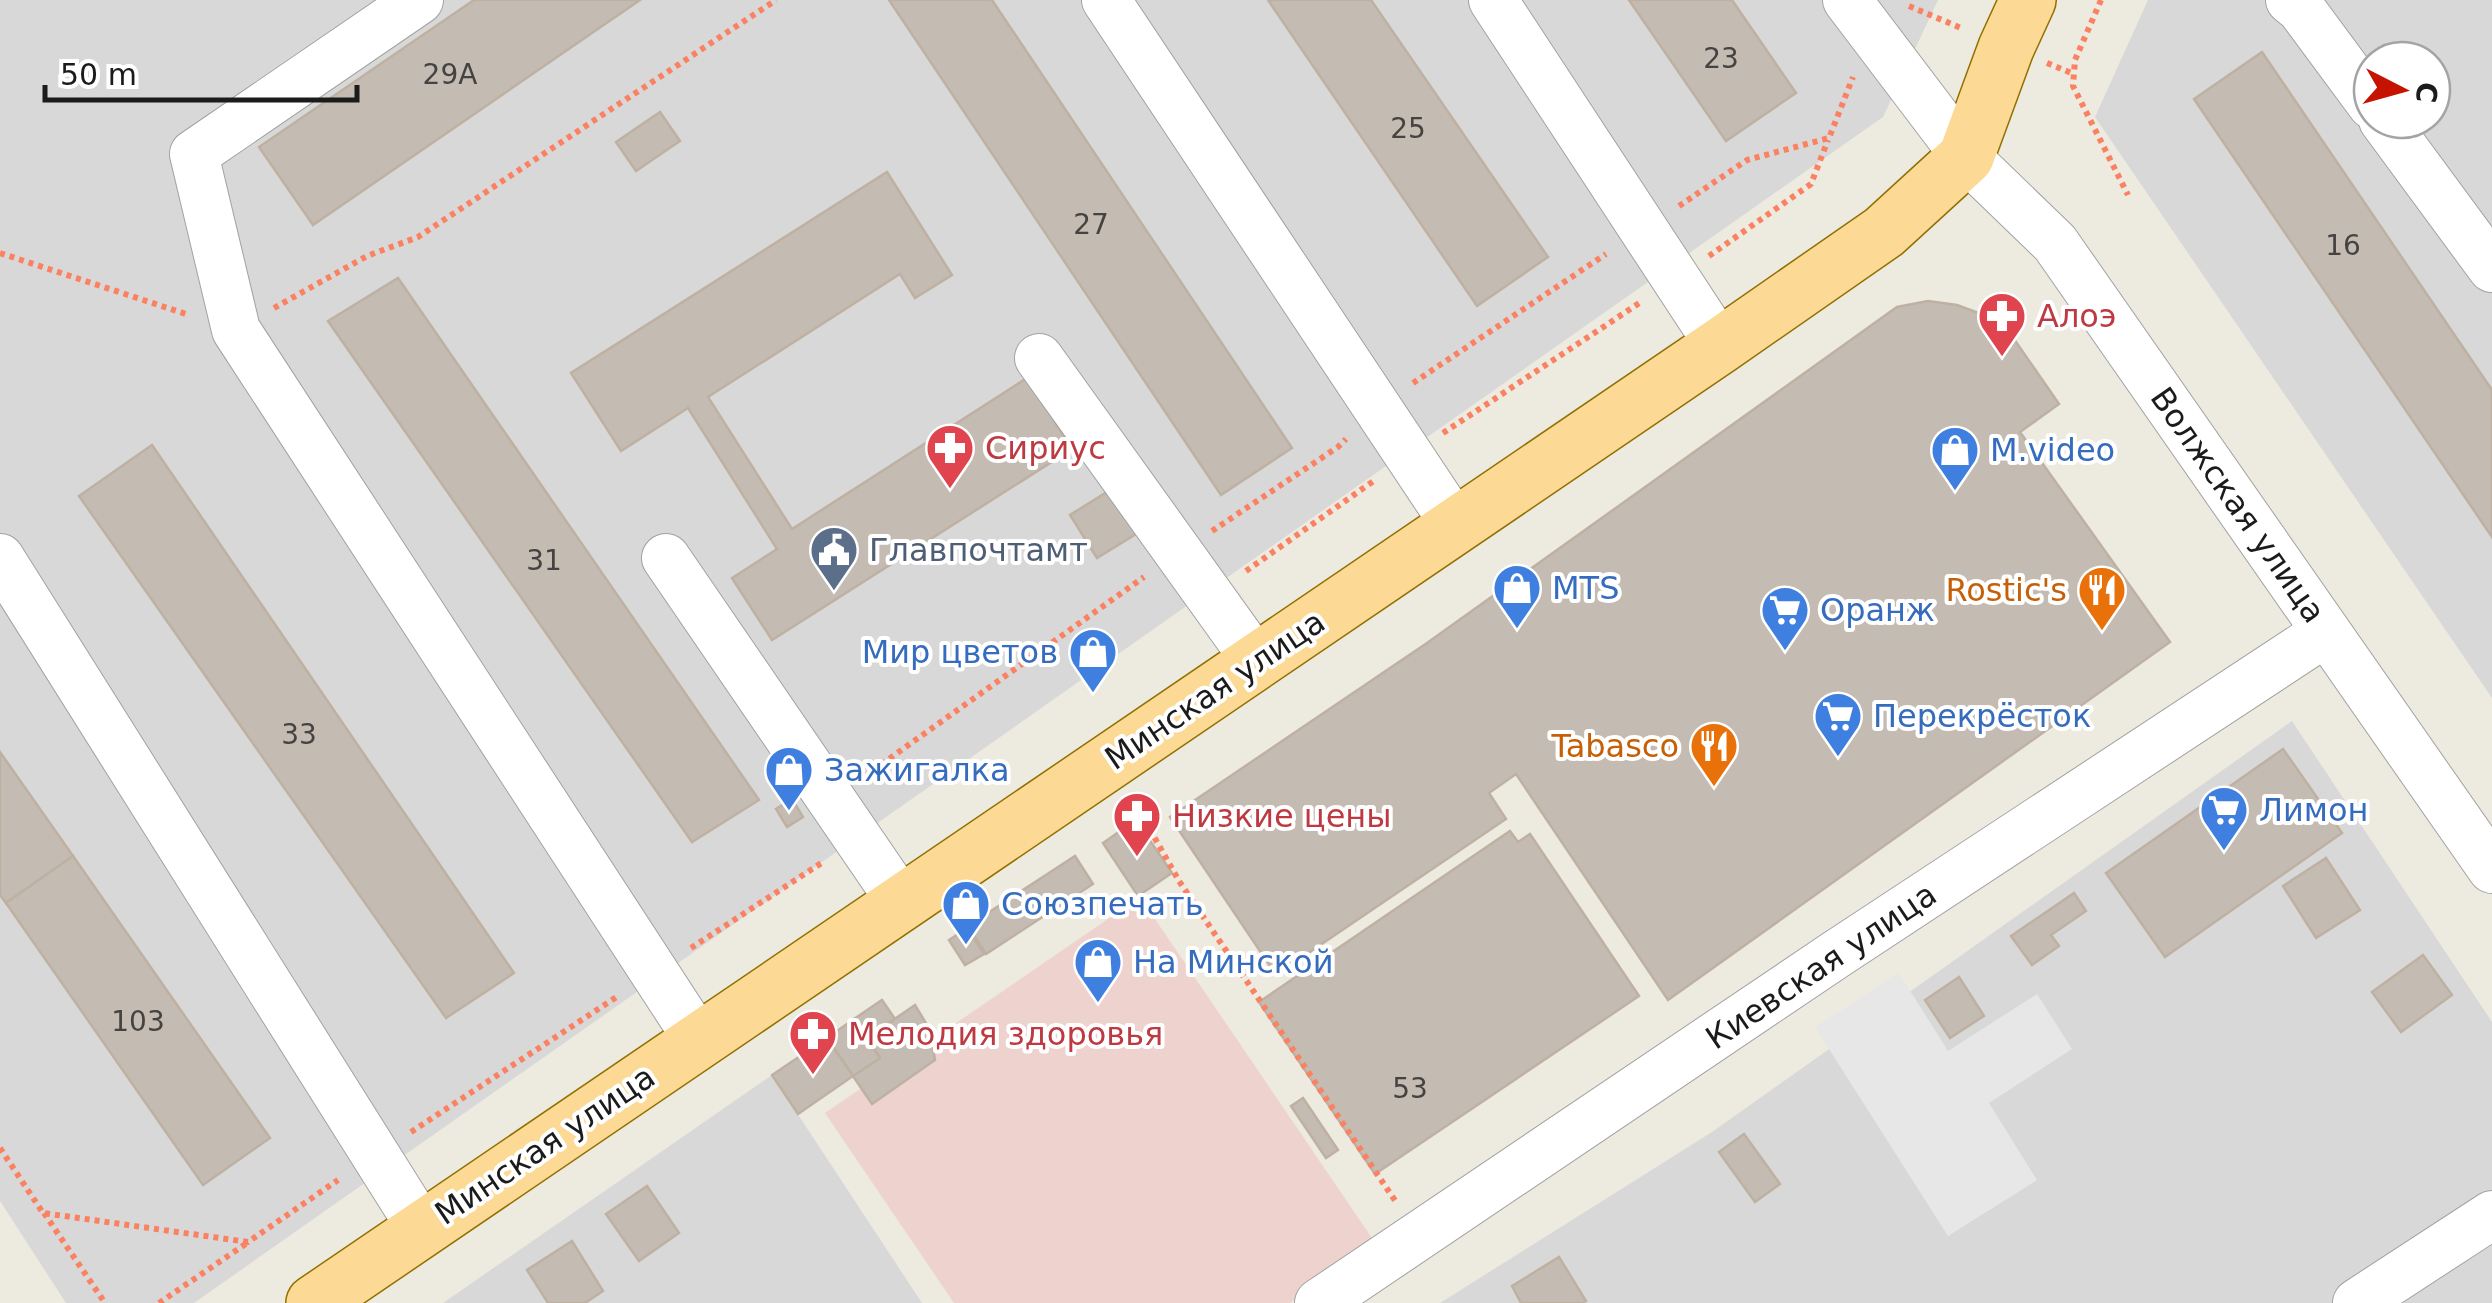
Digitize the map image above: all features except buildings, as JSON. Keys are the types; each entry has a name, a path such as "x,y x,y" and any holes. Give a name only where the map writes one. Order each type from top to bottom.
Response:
{"main road":[{"name":"Минская улица","path":"314,1303 1884,232 1966,157 2028,0"}],"street":[{"path":"419,0 194,154 236,330 699,1041"},
{"path":"1106,0 1456,526"},
{"path":"1493,0 1720,346"},
{"name":"Волжская улица","path":"1847,0 1966,157 2055,243 2326,632 2477,815 2492,869"},
{"path":"2290,0 2301,8 2352,78"},
{"path":"2398,140 2492,268"},
{"path":"1038,358 1257,662"},
{"path":"0,558 422,1229"},
{"path":"666,558 902,903"},
{"name":"Киевская улица","path":"1349,1295 1419,1236 1835,955 2326,632"},
{"path":"2357,1303 2492,1216"}],"path":[{"path":"0,254 236,330 368,256 418,236 776,0"},
{"path":"2101,0 2075,60 2074,86 2128,195"},
{"path":"1210,596 1811,184 1829,138"},
{"path":"1110,761 1179,880 1419,1236"},
{"path":"0,1148 105,1303"},
{"path":"159,1303 376,1155"},
{"path":"43,1212 248,1242"}],"shaded area":[{"path":"0,0 1938,0 1883,117 194,1303 66,1303 0,1201"},
{"path":"2148,0 2492,0 2492,698 2095,117"},
{"path":"2292,721 2492,1022 2492,1303 1440,1303 1712,1132"},
{"name":"На Минской","path":"1140,897 1376,1244 1290,1303 954,1303 825,1113"},
{"path":"1899,973 1948,1051 2037,994 2072,1049 1989,1103 2037,1180 1948,1236 1815,1027"},
{"path":"772,1075 922,1303 443,1303"}],"place":[{"name":"Алоэ","path":"2002,358"},
{"name":"Сириус","path":"950,490"},
{"name":"M.video","path":"1955,492"},
{"name":"Главпочтамт","path":"834,592"},
{"name":"MTS","path":"1517,630"},
{"name":"Rostic's","path":"2102,632"},
{"name":"Оранж","path":"1785,652"},
{"name":"Мир цветов","path":"1093,694"},
{"name":"Перекрёсток","path":"1838,758"},
{"name":"Tabasco","path":"1714,788"},
{"name":"Зажигалка","path":"789,812"},
{"name":"Лимон","path":"2224,852"},
{"name":"Низкие цены","path":"1137,858"},
{"name":"Союзпечать","path":"966,946"},
{"name":"На Минской","path":"1098,1004"},
{"name":"Мелодия здоровья","path":"813,1076"}]}
